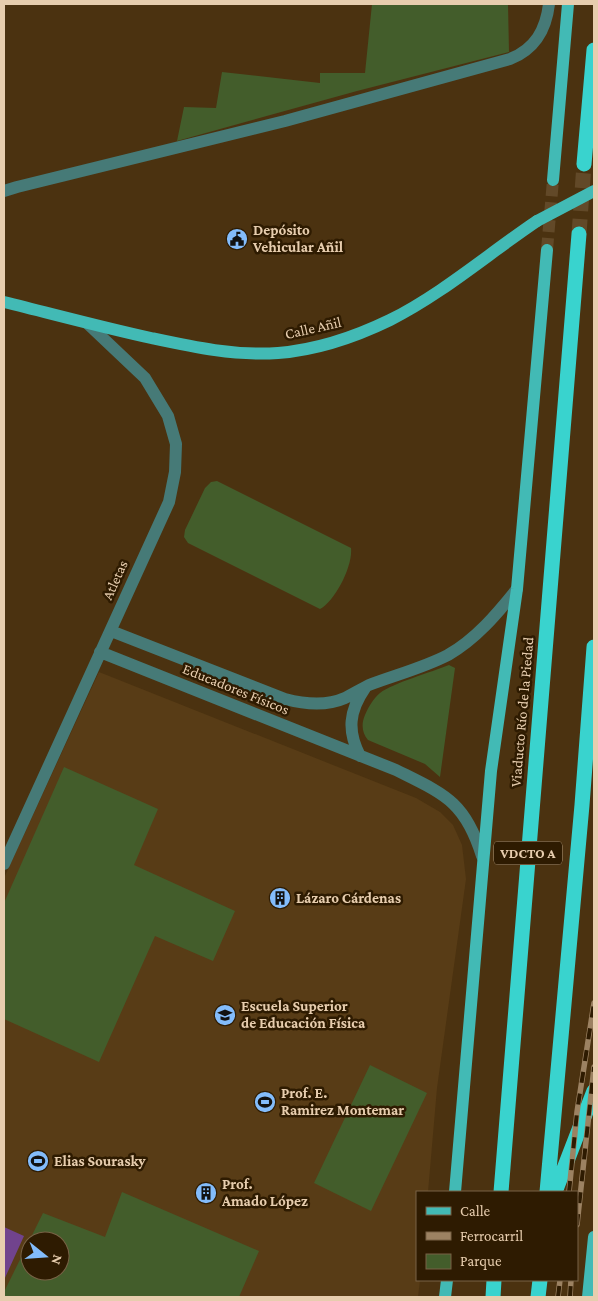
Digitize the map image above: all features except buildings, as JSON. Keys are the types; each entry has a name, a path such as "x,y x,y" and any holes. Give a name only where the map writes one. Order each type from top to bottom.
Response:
{"highway":[{"path":"584,164 594,50"},
{"name":"Viaducto Río de la Piedad","path":"501,1191 579,234"},
{"name":"VDCTO A","path":"548,1191 594,647"},
{"path":"555,1191 594,1091"},
{"path":"493,1297 494,1281"},
{"path":"538,1297 540,1281"}],"main road":[{"path":"553,180 568,4"},
{"name":"Calle Añil","path":"4,302 88,324 221,351 276,353 300,350 347,338 392,319 447,285 537,221 594,191"},
{"name":"Viaducto Río de la Piedad","path":"455,1191 490,771 517,589 547,250"},
{"path":"588,1297 594,1237"},
{"path":"445,1297 447,1281"}],"street":[{"path":"4,191 17,186 285,121 510,59 524,52 540,36 545,25 549,4"},
{"name":"Atletas","path":"4,864 169,502 175,472 176,444 168,416 145,378 88,324"},
{"name":"Educadores Físicos","path":"111,631 285,699 300,703 329,702 344,699 366,686 433,662 449,654 494,617 517,589"},
{"name":"Educadores Físicos","path":"100,652 396,770 434,789 453,802 470,823 482,856"},
{"path":"360,756 353,739 351,716 355,704 366,686"}],"shaded area":[{"name":"Escuela Superior de Educación Física","path":"99,672 416,798 440,812 453,825 462,845 466,879 437,1088 428,1191 416,1191 416,1281 420,1281 418,1297 4,1297 4,878"},
{"path":"4,1227 20,1234 20,1245 4,1280"}],"green space":[{"path":"372,4 508,4 509,52 357,91 177,141 184,107 216,108 222,72 320,83 320,73 365,73"},
{"path":"217,481 351,548 346,573 337,591 326,605 320,609 188,543 184,537 185,530 205,488 211,482"},
{"path":"449,665 455,668 440,777 425,764 368,740 363,731 363,725 368,709 380,693 403,682"},
{"path":"64,767 158,809 134,865 235,911 213,961 155,936 99,1062 4,1019 4,903"},
{"path":"370,1065 427,1093 371,1211 314,1183"},
{"path":"122,1192 259,1251 239,1297 4,1297 4,1292 20,1260 20,1281 70,1281 70,1231 34,1231 43,1213 105,1237"}],"tunnel":[{"path":"579,234 584,164"},
{"path":"547,250 553,180"}],"railway":[{"path":"569,1191 577,1112 594,1003"},
{"path":"578,1216 594,1067"},
{"path":"558,1297 560,1281"},
{"path":"570,1297 571,1281"}],"place":[{"name":"Depósito Vehicular Añil","path":"237,239"},
{"name":"Lázaro Cárdenas","path":"280,898"},
{"name":"Escuela Superior de Educación Física","path":"225,1015"},
{"name":"Prof. E. Ramirez Montemar","path":"265,1102"},
{"name":"Elias Sourasky","path":"38,1161"},
{"name":"Prof. Amado López","path":"206,1193"}]}
